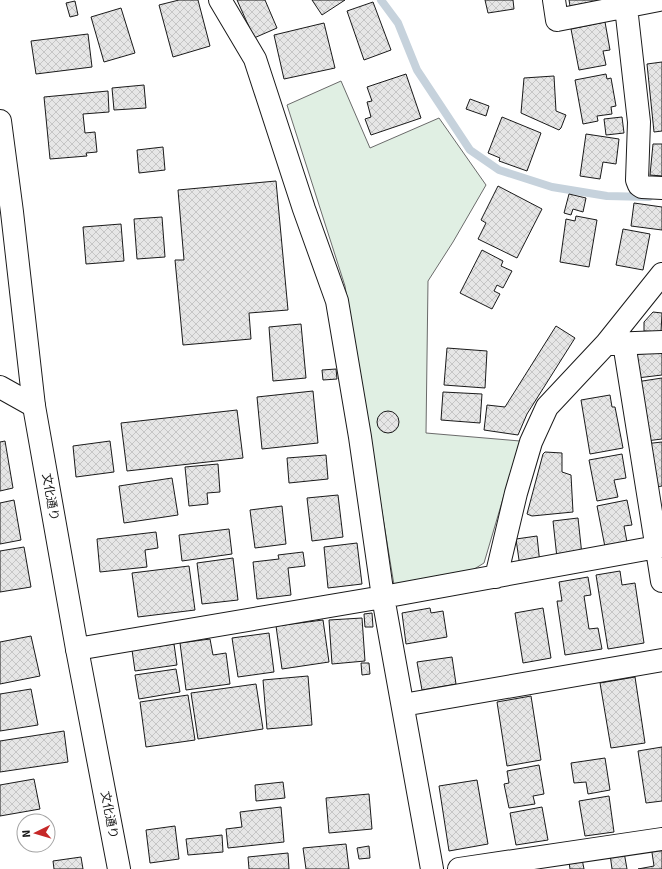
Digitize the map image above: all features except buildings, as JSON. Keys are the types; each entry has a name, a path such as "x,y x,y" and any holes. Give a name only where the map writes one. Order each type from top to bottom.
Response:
{"street":[{"path":"220,0 255,59 304,209 337,300 360,437 383,597 432,869"},
{"path":"554,0 557,20 659,0"},
{"path":"626,6 639,122 637,180 639,185 642,187 662,188"},
{"name":"文化通り","path":"0,121 6,213 34,406 77,649 119,869"},
{"path":"496,577 516,493 531,442 547,407 615,343 662,274"},
{"path":"615,343 662,342"},
{"path":"615,343 659,547 662,581"},
{"path":"0,387 34,406"},
{"path":"77,649 383,597 659,547"},
{"path":"403,705 662,660"},
{"path":"459,869 662,839"}],"green space":[{"path":"341,81 370,148 439,118 486,185 453,242 428,281 426,433 520,441 484,563 471,571 394,585 345,286 287,105"}],"waterway":[{"path":"381,0 398,23 417,70 470,150 499,170 552,187 607,196 649,197"}]}
